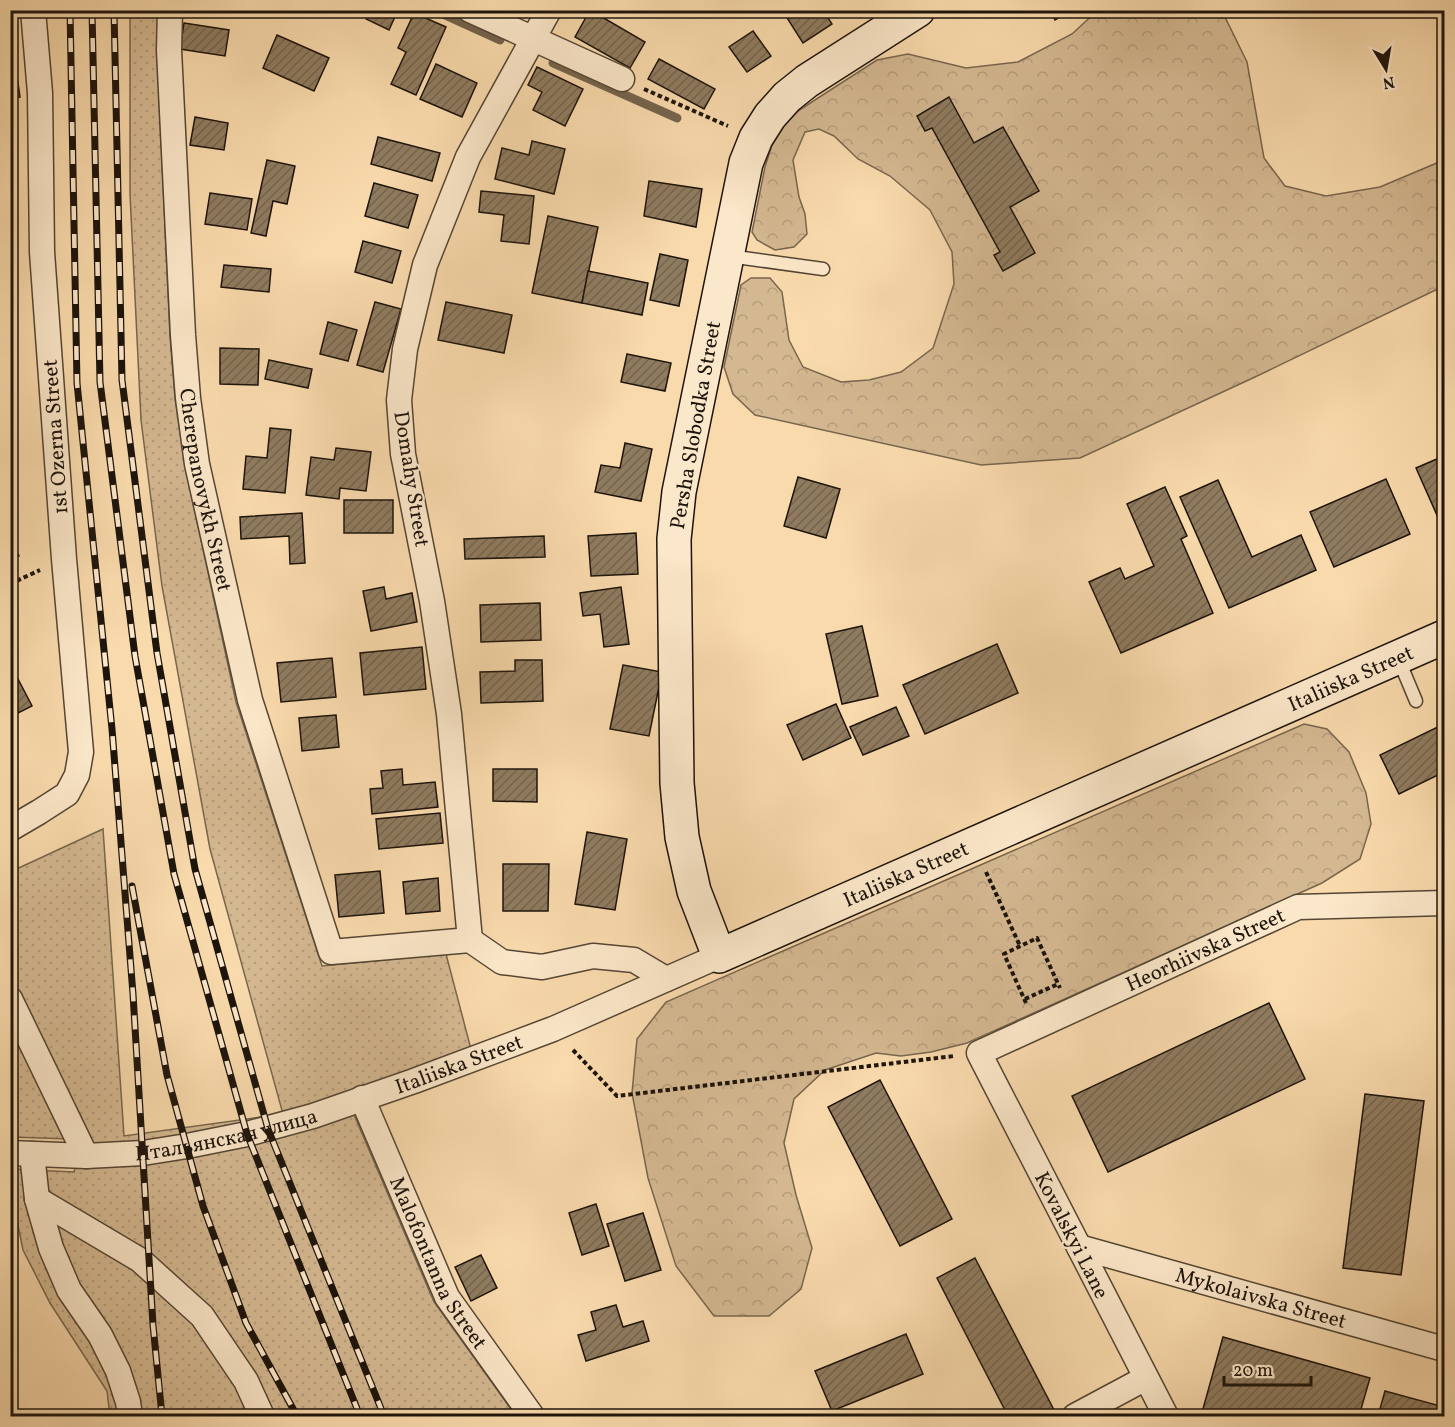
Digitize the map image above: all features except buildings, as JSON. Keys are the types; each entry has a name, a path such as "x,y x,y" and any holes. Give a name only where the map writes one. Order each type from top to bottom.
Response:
{"street":[{"name":"1st Ozerna Street","path":"10,828 67,794 77,775 81,752 64,559 43,264 40,93 33,10"},
{"name":"Cherepanovykh Street","path":"170,10 169,50 183,335 188,399 197,464 250,699 331,952 470,940"},
{"path":"470,10 622,79"},
{"name":"Domahy Street","path":"470,940 449,714 432,601 403,454 399,399 405,349 425,265 468,157 549,10"},
{"name":"Persha Slobodka Street","path":"719,956 694,891 682,837 677,783 674,539 679,492 746,163 756,138 770,116 787,97 807,81 918,10"},
{"name":"Italiiska Street","path":"362,1098 553,1029 1444,637"},
{"name":"Heorhiivska Street","path":"979,1053 1298,907 1444,903"},
{"path":"470,940 502,962 542,967 593,956 634,960 666,979"},
{"path":"10,999 86,1156"},
{"name":"Kovalskyi Lane","path":"979,1053 1166,1416"},
{"name":"Итальянская улица","path":"21,1153 86,1156 143,1153 217,1140 313,1116 362,1098"},
{"name":"Malofontanna Street","path":"362,1098 447,1297 532,1416"},
{"path":"21,1153 38,1200 51,1248 69,1290 100,1335 118,1371 130,1416"},
{"path":"38,1200 140,1260 202,1316 246,1382 262,1416"},
{"name":"Mykolaivska Street","path":"1079,1247 1444,1349"},
{"path":"1075,1416 1146,1377"}],"lane":[{"path":"727,255 823,269"},
{"path":"1397,657 1416,701"}],"path":[{"path":"622,79 756,138"},
{"path":"974,844 1020,946"},
{"path":"1037,938 1058,984 1025,999 1004,954 1020,946 1037,938"},
{"path":"553,1029 617,1096 979,1053"}],"green space":[{"path":"130,11 158,11 157,51 175,398 185,466 236,702 322,966 446,954 472,1053 349,1097 355,1117 434,1302 516,1416 110,1416 107,1391 50,1303 23,1250 11,1191 11,1169 74,1172 83,1135 11,993 10,872 103,829 124,1136 283,1114 210,849 162,586 141,420 130,194"},
{"path":"1097,11 1222,11 1247,62 1264,158 1285,186 1326,196 1380,187 1444,160 1444,286 1080,458 981,465 755,415 733,394 724,367 741,285 751,278 770,278 782,292 789,340 803,367 841,382 869,380 901,372 933,348 954,284 952,252 930,210 890,176 858,159 834,136 819,129 805,132 793,160 807,234 794,247 775,250 757,240 752,232 765,167 772,145 783,127 798,111 877,60 908,54 966,68 1018,62 1072,34"},
{"path":"1304,724 1327,729 1349,752 1366,793 1371,824 1360,859 1322,883 967,1043 931,1052 901,1056 876,1053 825,1070 794,1099 784,1143 796,1195 812,1248 801,1289 769,1316 714,1316 676,1266 648,1178 632,1093 637,1039 666,1002"},
{"path":"11,1021 70,1139 11,1137"}],"waterway":[{"path":"434,10 500,40"},
{"path":"553,63 677,118"}],"railway":[{"path":"70,10 77,383 112,729 133,994 153,1325 162,1416"},
{"path":"92,10 100,382 135,656 174,874 247,1134 360,1416"},
{"path":"114,10 122,380 157,653 195,869 268,1129 384,1416"},
{"path":"132,886 167,1075 203,1206 246,1323 297,1416"}]}
